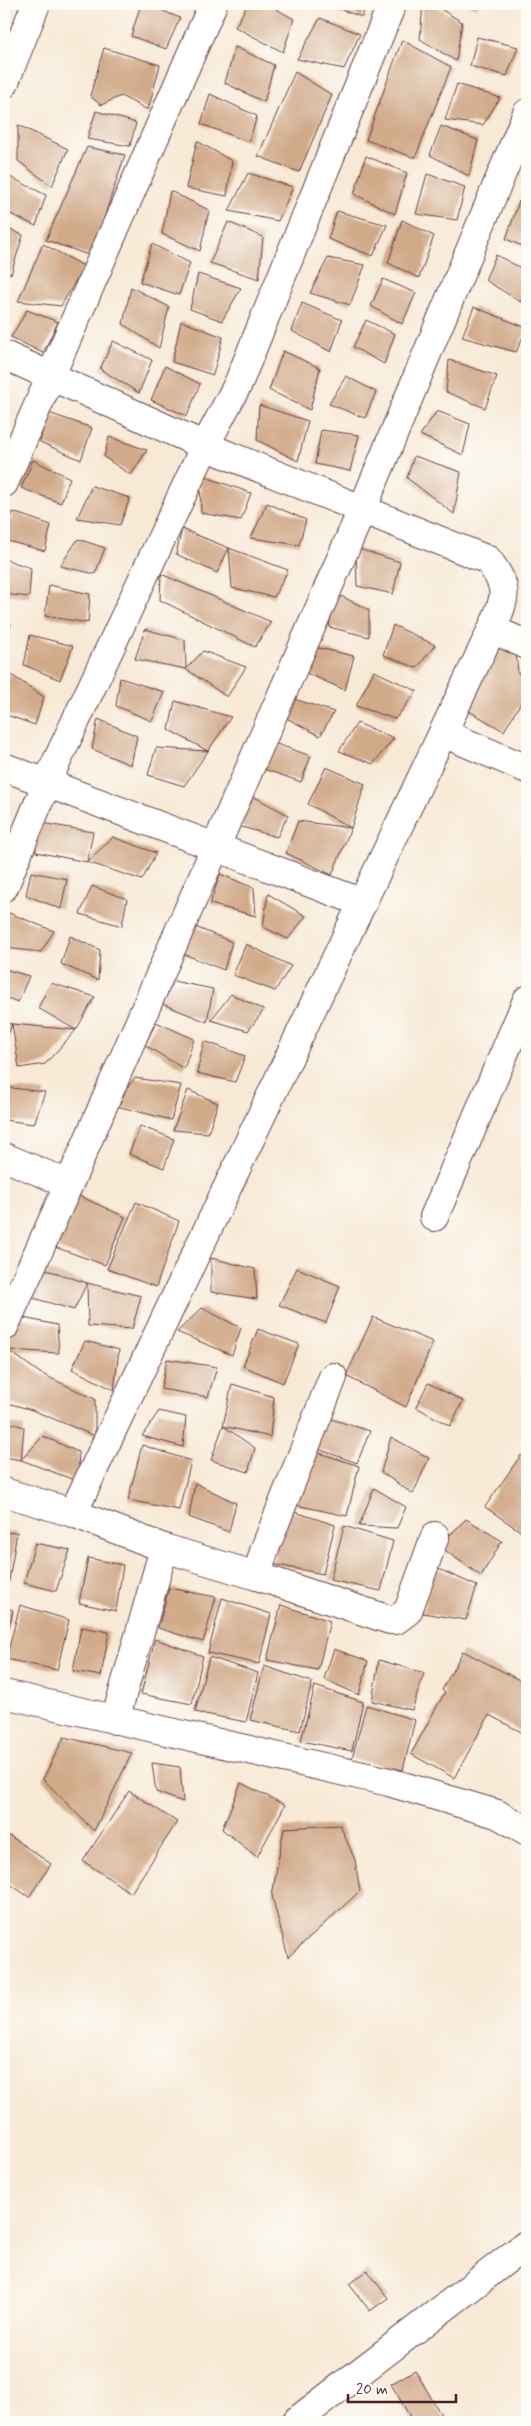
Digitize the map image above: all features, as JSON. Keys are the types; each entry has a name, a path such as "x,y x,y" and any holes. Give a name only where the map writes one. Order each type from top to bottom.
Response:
{"street":[{"path":"4,84 36,4"},
{"path":"4,483 214,4"},
{"path":"4,886 47,782 205,446 242,375 392,4"},
{"path":"4,1327 362,510 527,113"},
{"path":"4,355 51,378 205,446 488,560 502,578 503,591 502,607 492,630 73,1513"},
{"path":"492,630 527,644"},
{"path":"443,734 527,768"},
{"path":"4,767 215,845 363,903"},
{"path":"434,1217 527,1000"},
{"path":"4,1157 68,1184"},
{"path":"258,1576 264,1551 333,1377"},
{"path":"4,1492 73,1513 164,1548 258,1576 379,1617 396,1620 408,1611 435,1536"},
{"path":"115,1720 164,1548"},
{"path":"4,1694 389,1782 497,1814 527,1831"},
{"path":"295,2422 326,2414 527,2244"}],"building":[{"path":"141,4 146,4 180,18 166,49 131,36"},
{"path":"248,4 267,4 294,19 283,52 235,27"},
{"path":"325,4 366,4 362,17"},
{"path":"423,4 432,4 462,22 456,61 420,39"},
{"path":"463,4 478,4 478,8"},
{"path":"320,18 360,34 344,69 297,59"},
{"path":"477,37 518,47 507,76 470,66"},
{"path":"402,40 451,67 415,158 366,140"},
{"path":"235,47 274,65 264,102 225,83"},
{"path":"104,48 160,65 148,110 121,96 101,105 90,96"},
{"path":"295,72 332,95 299,172 258,156"},
{"path":"457,84 500,98 483,125 445,120"},
{"path":"210,94 257,116 249,142 201,124"},
{"path":"96,111 136,123 130,146 87,139"},
{"path":"18,125 68,149 52,186 18,161"},
{"path":"441,126 478,140 469,176 430,155"},
{"path":"197,141 232,161 227,196 186,188"},
{"path":"87,147 125,155 91,256 46,240"},
{"path":"366,156 407,173 395,214 354,194"},
{"path":"248,173 293,187 278,221 229,211"},
{"path":"4,174 46,195 36,226 4,211"},
{"path":"427,174 465,187 457,220 416,214"},
{"path":"170,191 209,210 200,251 162,234"},
{"path":"519,201 527,206 527,248 506,239"},
{"path":"337,211 387,225 373,256 328,239"},
{"path":"402,220 434,236 419,278 388,263"},
{"path":"228,222 263,237 259,279 210,263"},
{"path":"4,227 23,235 11,274 4,270"},
{"path":"43,244 84,266 61,306 18,301"},
{"path":"152,244 190,263 179,295 140,282"},
{"path":"496,255 527,271 527,282 521,302 485,280"},
{"path":"328,258 365,265 350,305 310,293"},
{"path":"198,274 241,288 222,321 190,309"},
{"path":"383,279 416,293 402,324 371,306"},
{"path":"131,287 169,307 159,348 123,324"},
{"path":"302,303 342,320 331,352 292,331"},
{"path":"474,307 527,328 516,352 462,337"},
{"path":"27,310 58,322 43,353 11,337"},
{"path":"366,320 395,334 384,364 353,347"},
{"path":"181,321 223,337 213,375 172,362"},
{"path":"113,341 152,360 139,393 100,369"},
{"path":"283,351 320,368 310,410 269,390"},
{"path":"449,360 497,376 485,408 446,392"},
{"path":"165,366 200,384 187,416 151,400"},
{"path":"346,376 376,392 365,418 329,404"},
{"path":"259,405 308,421 298,461 257,440"},
{"path":"437,411 470,424 463,455 420,435"},
{"path":"46,412 92,428 81,460 40,442"},
{"path":"321,430 359,435 350,471 315,464"},
{"path":"109,437 147,450 131,475 104,457"},
{"path":"414,456 461,472 454,514 407,478"},
{"path":"33,460 70,478 61,503 21,488"},
{"path":"200,475 251,493 241,520 201,513"},
{"path":"92,486 130,498 120,525 77,518"},
{"path":"267,503 306,520 299,545 251,538"},
{"path":"13,512 51,525 45,551 4,540"},
{"path":"182,529 229,548 217,573 176,554"},
{"path":"78,539 105,548 95,574 60,566"},
{"path":"229,548 288,570 274,597 232,588"},
{"path":"356,548 400,562 393,594 357,586"},
{"path":"4,559 31,568 29,597 4,594"},
{"path":"161,574 271,622 255,647 160,600"},
{"path":"49,585 90,594 88,623 45,616"},
{"path":"335,593 369,610 369,637 329,627"},
{"path":"4,622 11,624 4,645"},
{"path":"393,625 435,645 417,668 383,655"},
{"path":"145,629 185,640 186,669 135,659"},
{"path":"30,635 73,646 60,680 24,665"},
{"path":"494,644 516,654 518,673 527,679 527,692 504,731 462,707"},
{"path":"310,646 354,656 345,690 304,672"},
{"path":"203,651 246,667 227,697 186,669"},
{"path":"374,671 417,691 395,719 356,706"},
{"path":"10,674 44,697 35,725 4,714 4,693"},
{"path":"120,678 164,692 152,721 116,706"},
{"path":"288,697 334,712 320,736 281,715"},
{"path":"175,701 231,717 208,751 169,730"},
{"path":"98,719 137,736 131,765 92,749"},
{"path":"357,723 394,738 373,764 339,751"},
{"path":"265,740 311,756 301,782 261,768"},
{"path":"156,748 208,751 184,786 148,775"},
{"path":"326,767 365,784 351,828 308,804"},
{"path":"247,793 288,815 277,837 235,825"},
{"path":"298,821 351,828 332,875 286,853"},
{"path":"36,822 93,832 87,862 36,852"},
{"path":"113,837 156,853 142,880 87,862"},
{"path":"31,872 67,879 61,909 26,895"},
{"path":"220,874 254,888 256,916 210,904"},
{"path":"92,886 127,899 122,926 80,914"},
{"path":"268,894 306,916 288,939 263,927"},
{"path":"9,913 54,931 41,952 4,948 4,933"},
{"path":"188,924 232,942 224,970 179,952"},
{"path":"70,936 100,950 98,980 61,964"},
{"path":"246,944 291,966 275,991 233,975"},
{"path":"4,969 29,976 18,1002 4,997"},
{"path":"168,980 213,989 207,1022 160,1003"},
{"path":"51,983 95,997 76,1030 38,1008"},
{"path":"231,994 264,1010 248,1031 211,1020"},
{"path":"156,1022 194,1039 184,1069 145,1045"},
{"path":"4,1023 12,1024 4,1047"},
{"path":"12,1024 76,1030 45,1064 19,1068"},
{"path":"204,1041 245,1056 235,1082 197,1073"},
{"path":"135,1078 181,1085 171,1120 113,1105"},
{"path":"4,1087 45,1092 34,1124 4,1120"},
{"path":"188,1090 218,1103 208,1133 173,1130"},
{"path":"140,1126 174,1139 164,1168 129,1154"},
{"path":"71,1192 125,1217 105,1265 55,1247"},
{"path":"136,1202 179,1221 156,1287 107,1269"},
{"path":"211,1258 255,1269 257,1299 211,1292"},
{"path":"38,1267 87,1283 74,1310 20,1294"},
{"path":"297,1268 340,1286 326,1323 279,1305"},
{"path":"87,1283 141,1296 132,1329 88,1326"},
{"path":"202,1308 241,1328 232,1355 177,1332"},
{"path":"14,1316 57,1325 59,1353 8,1350"},
{"path":"373,1317 433,1342 406,1407 346,1376"},
{"path":"258,1329 299,1344 283,1383 243,1366"},
{"path":"85,1341 119,1350 114,1390 72,1369"},
{"path":"8,1350 40,1373 95,1399 95,1436 32,1410 4,1402 4,1356"},
{"path":"167,1359 217,1367 208,1397 161,1389"},
{"path":"428,1383 463,1401 450,1426 416,1407"},
{"path":"232,1384 274,1397 270,1437 223,1426"},
{"path":"159,1411 186,1417 183,1447 142,1436"},
{"path":"318,1415 370,1431 357,1463 315,1448"},
{"path":"4,1421 24,1427 21,1460 4,1457"},
{"path":"223,1426 255,1448 248,1472 211,1460"},
{"path":"43,1436 78,1452 80,1482 21,1460"},
{"path":"391,1437 429,1458 413,1494 381,1472"},
{"path":"142,1445 191,1461 179,1510 128,1500"},
{"path":"310,1450 359,1466 347,1516 296,1505"},
{"path":"521,1455 527,1460 527,1526 523,1533 485,1507"},
{"path":"195,1483 236,1503 229,1532 189,1517"},
{"path":"374,1488 406,1507 397,1528 359,1526"},
{"path":"286,1509 335,1525 323,1574 272,1564"},
{"path":"466,1519 502,1541 481,1576 439,1546"},
{"path":"344,1526 393,1541 381,1591 330,1580"},
{"path":"17,1532 9,1581 4,1580 4,1533"},
{"path":"35,1543 70,1550 56,1591 24,1583"},
{"path":"88,1558 123,1565 116,1611 79,1603"},
{"path":"434,1567 477,1586 466,1620 423,1613"},
{"path":"169,1588 216,1597 203,1642 158,1628"},
{"path":"222,1598 271,1614 259,1664 208,1653"},
{"path":"20,1605 69,1620 57,1670 6,1659"},
{"path":"281,1605 330,1621 318,1670 267,1660"},
{"path":"4,1607 13,1610 4,1646"},
{"path":"81,1627 109,1632 101,1676 73,1671"},
{"path":"155,1639 203,1656 192,1704 141,1694"},
{"path":"334,1649 368,1661 359,1695 324,1679"},
{"path":"463,1651 527,1684 527,1735 489,1715 454,1778 411,1754 445,1692 442,1690"},
{"path":"209,1657 258,1673 246,1722 195,1712"},
{"path":"379,1660 424,1673 412,1710 372,1701"},
{"path":"264,1666 312,1682 300,1731 250,1720"},
{"path":"315,1686 363,1702 352,1751 301,1741"},
{"path":"366,1705 415,1720 403,1770 352,1759"},
{"path":"64,1737 132,1753 94,1831 43,1779"},
{"path":"152,1763 180,1767 183,1802 156,1792"},
{"path":"241,1783 285,1805 257,1857 222,1829"},
{"path":"129,1791 177,1822 131,1893 83,1861"},
{"path":"340,1825 355,1860 360,1891 288,1957 272,1896 284,1828"},
{"path":"4,1832 51,1864 29,1897 4,1880"},
{"path":"367,2270 388,2298 370,2311 349,2284"},
{"path":"415,2370 444,2420 439,2422 413,2422 391,2384"}]}
